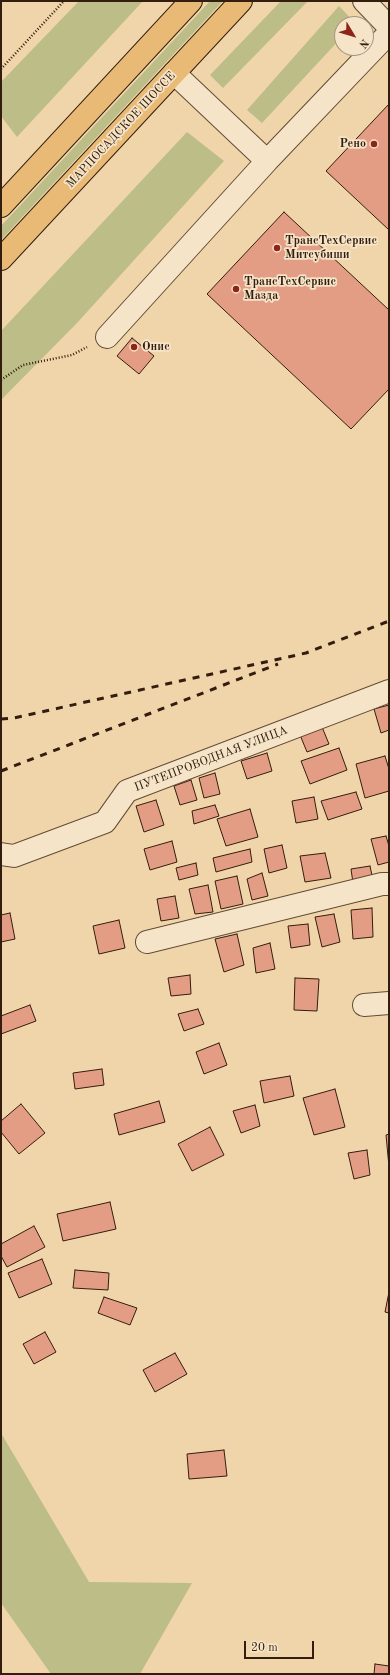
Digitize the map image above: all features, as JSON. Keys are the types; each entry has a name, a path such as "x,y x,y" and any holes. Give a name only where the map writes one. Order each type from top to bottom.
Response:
{"main road":[{"path":"1,206 192,1"},
{"name":"МАРПОСАДСКОЕ ШОССЕ","path":"1,258 241,1"}],"street":[{"path":"364,1 389,27"},
{"path":"107,337 267,161 389,32"},
{"path":"174,73 267,161"},
{"name":"ПУТЕПРОВОДНАЯ УЛИЦА","path":"1,854 14,856 105,822 127,791 389,691"},
{"path":"147,942 382,884 389,884"},
{"path":"364,1005 389,1003"}],"path":[{"path":"1,69 64,1"},
{"path":"1,380 24,364 72,355 107,337"}],"green space":[{"path":"79,1 143,1 17,137 1,116 1,82"},
{"path":"210,1 223,1 1,240 1,226"},
{"path":"281,1 308,1 223,88 210,75"},
{"path":"339,6 348,16 334,16 334,46 262,123 247,110"},
{"path":"187,132 224,161 77,323 1,400 1,331"},
{"path":"1,1433 89,1582 192,1583 140,1674 51,1674 1,1603"}],"building":[{"path":"389,104 389,230 326,171"},
{"path":"284,212 389,310 389,389 351,429 207,294"},
{"name":"Онис","path":"132,338 154,356 139,374 117,356"},
{"path":"389,705 389,730 381,733 374,709"},
{"path":"322,727 329,744 307,752 300,735"},
{"path":"339,748 347,770 310,784 301,761"},
{"path":"267,753 272,771 247,779 241,761"},
{"path":"385,756 389,769 389,791 365,798 356,764"},
{"path":"215,773 220,794 204,798 199,778"},
{"path":"191,780 197,800 180,805 174,786"},
{"path":"356,792 362,809 328,820 321,801"},
{"path":"314,797 318,819 296,823 292,801"},
{"path":"156,800 164,825 144,832 136,806"},
{"path":"215,805 219,816 194,824 192,811"},
{"path":"250,809 258,837 226,846 217,819"},
{"path":"386,836 389,846 389,862 378,865 371,839"},
{"path":"172,841 177,862 150,870 144,849"},
{"path":"282,845 287,868 269,873 264,849"},
{"path":"250,849 252,862 216,872 213,858"},
{"path":"325,853 331,878 305,882 300,856"},
{"path":"196,863 198,875 179,880 176,868"},
{"path":"370,866 373,880 353,883 351,869"},
{"path":"262,873 268,896 252,900 247,879"},
{"path":"237,876 243,904 221,909 215,881"},
{"path":"208,885 213,912 195,914 189,889"},
{"path":"175,896 179,918 161,921 157,899"},
{"path":"372,908 373,937 353,939 351,910"},
{"path":"10,913 15,939 1,942 1,915"},
{"path":"334,914 340,942 322,947 315,917"},
{"path":"119,920 125,948 99,954 93,926"},
{"path":"308,924 310,945 291,948 288,926"},
{"path":"237,934 244,965 224,972 215,939"},
{"path":"270,943 275,969 256,973 253,948"},
{"path":"190,975 191,994 171,996 168,978"},
{"path":"295,978 319,979 317,1011 294,1010"},
{"path":"30,1005 36,1021 1,1034 1,1016"},
{"path":"198,1009 204,1024 184,1031 178,1014"},
{"path":"219,1043 227,1065 204,1074 196,1052"},
{"path":"102,1069 104,1085 75,1089 73,1073"},
{"path":"290,1076 294,1096 264,1103 260,1081"},
{"path":"335,1089 345,1127 314,1135 303,1098"},
{"path":"159,1101 165,1122 119,1135 114,1114"},
{"path":"21,1104 45,1133 19,1154 1,1132 1,1121"},
{"path":"255,1105 260,1126 241,1133 233,1111"},
{"path":"210,1127 224,1155 192,1171 178,1144"},
{"path":"389,1134 389,1167 386,1135"},
{"path":"367,1150 370,1175 354,1179 348,1153"},
{"path":"110,1202 116,1229 63,1241 57,1214"},
{"path":"34,1226 45,1247 7,1267 1,1256 1,1244"},
{"path":"42,1259 52,1284 19,1298 8,1273"},
{"path":"75,1270 109,1273 108,1290 73,1288"},
{"path":"389,1292 389,1313 385,1312"},
{"path":"104,1297 137,1308 130,1325 98,1313"},
{"path":"45,1332 56,1352 34,1364 23,1344"},
{"path":"175,1353 187,1374 155,1392 143,1370"},
{"path":"224,1450 227,1476 189,1479 187,1454"},
{"path":"375,1664 389,1666 389,1674 374,1674"}],"railway":[{"path":"1,719 14,718 306,653 389,621"},
{"path":"1,771 278,664"}],"place":[{"name":"Рено","path":"374,144"},
{"name":"ТрансТехСервис Митсубиши","path":"277,248"},
{"name":"ТрансТехСервис Мазда","path":"236,289"},
{"name":"Онис","path":"134,347"}]}
